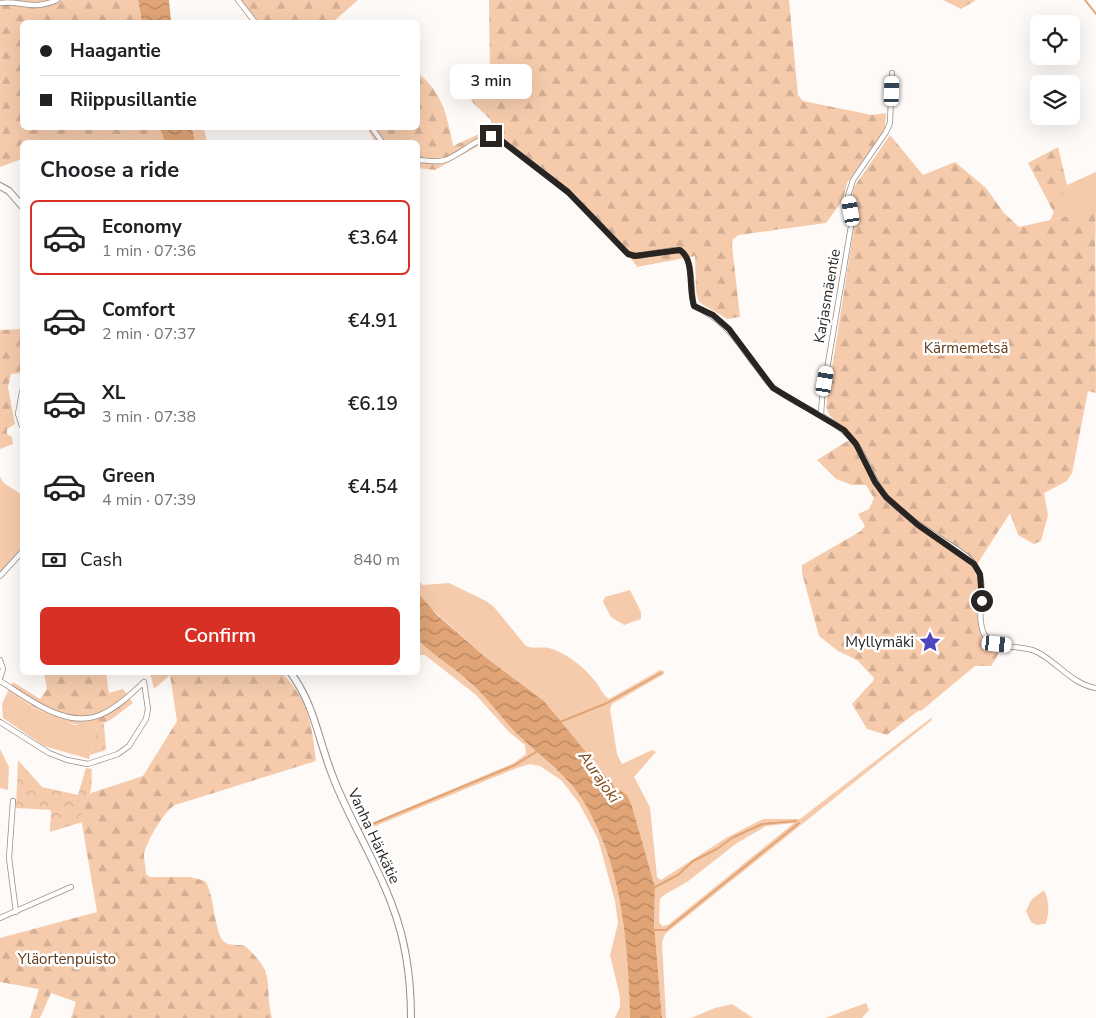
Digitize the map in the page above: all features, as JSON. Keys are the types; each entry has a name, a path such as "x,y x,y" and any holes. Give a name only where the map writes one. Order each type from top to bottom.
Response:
{"street":[{"path":"0,3 32,6 47,5 57,0"},
{"path":"238,0 253,20"},
{"name":"Karjasmäentie","path":"821,415 852,226 849,189 890,123 892,73"},
{"path":"420,160 445,160 491,136 498,138 568,192 628,254 635,256 680,250 689,259 690,295 694,306 713,315 729,329 773,388 844,430 856,444 875,482 886,497 918,525 974,564 982,586 981,622 984,633 989,641 997,644 1026,647 1036,651 1078,681 1096,688"},
{"path":"0,186 9,191 20,204"},
{"path":"20,403 18,414 20,420"},
{"path":"0,576 20,554"},
{"path":"0,660 3,669 0,680 52,712 90,718 109,710 144,682 147,699 146,719 130,746 118,754 88,764 68,760 49,753 0,722"},
{"name":"Vanha Härkätie","path":"292,675 303,689 312,709 318,735 334,780 393,906 408,975 411,1018"},
{"path":"13,801 9,858 16,912"},
{"path":"0,918 71,887"}],"green space":[{"path":"5,0 138,0 142,20 20,20 20,130 161,130 164,140 20,140 20,160 0,167 0,6"},
{"path":"234,0 358,0 335,20 253,20"},
{"path":"489,0 789,0 798,95 803,101 872,115 886,113 885,128 847,183 843,200 826,223 739,235 733,239 732,245 740,317 727,319 699,302 696,291 695,256 637,267 624,248 570,189 498,135 435,170 420,168 420,140 374,140 368,130 420,130 420,75 433,89 443,106 453,146 492,128 491,120 471,101 476,94 490,85"},
{"path":"943,0 976,0 961,9"},
{"path":"192,130 204,130 207,140 195,140"},
{"name":"Kärmemetsä","path":"890,135 923,175 955,162 986,188 1004,213 1019,227 1095,210 1096,393 1088,391 1072,473 1067,481 1044,493 1048,515 1041,541 1034,544 1018,535 1010,513 974,569 979,592 979,615 983,635 990,643 1001,650 991,666 975,666 921,711 918,711 887,735 867,729 852,704 874,678 857,660 838,651 819,636 802,573 802,565 861,531 865,526 858,514 869,509 874,498 866,485 852,485 836,479 817,460 854,437 830,416 826,407 855,221 852,197 854,187"},
{"path":"1058,147 1067,185 1054,213 1028,163"},
{"path":"1096,172 1096,245 1095,211 1050,220 1067,185"},
{"path":"20,329 20,373 11,374 8,387 15,424 7,429 7,434 12,437 13,444 0,449 0,330"},
{"path":"0,477 4,483 20,494 20,550 0,572"},
{"path":"420,582 423,585 449,583 486,601 494,607 526,646 551,649 572,659 591,676 609,699 660,670 664,671 664,674 612,704 610,709 617,754 622,764 652,750 656,752 634,777 650,807 657,877 661,880 726,838 763,819 800,819 931,718 932,720 665,934 662,942 666,1018 662,1018 654,924 655,887 632,806 627,796 615,787 544,701 484,656 427,605 420,596","holes":["794,823 668,925 662,926 659,922 660,899 664,895 687,882 737,843 766,826"]},
{"path":"630,590 641,612 641,619 624,625 611,617 603,602 605,597"},
{"path":"420,642 473,685 507,724 563,776 585,804 598,829 608,855 621,908 625,935 630,1018 615,1018 620,1007 620,997 610,955 618,923 615,901 598,839 579,803 561,780 540,766 530,764 368,829 367,825 514,763 526,754 525,745 509,732 476,695 425,655 420,655"},
{"path":"44,675 106,675 109,693 123,689 133,703 104,723 93,726 80,725 67,722 41,711 8,691 13,682 40,699 47,689"},
{"path":"150,675 170,675 154,689"},
{"name":"Yläortenpuisto","path":"170,675 284,675 298,693 308,714 316,761 175,805 156,827 144,855 146,874 150,877 190,877 205,881 211,895 222,939 228,944 245,946 266,972 272,1018 71,1018 76,1002 51,993 40,1018 30,1018 39,989 0,982 0,938 97,912 80,812 85,800 91,793 143,776 177,721"},
{"path":"8,691 34,708 74,725 98,724 89,759 44,746 3,718 2,704"},
{"path":"98,724 104,724 106,750 90,755"},
{"path":"0,749 9,767 8,790 0,788"},
{"path":"18,760 42,787 78,795 86,768 92,769 91,789 82,811 82,822 50,832 51,810 16,808"},
{"path":"1044,890 1048,902 1048,916 1045,924 1037,925 1031,922 1026,911 1031,900"},
{"path":"866,1003 869,1010 862,1018 825,1018"},
{"path":"732,1004 753,1018 691,1018 715,1008"}],"water":[{"path":"138,0 169,0 171,20 142,20"},
{"path":"161,130 192,130 195,140 164,140"},
{"name":"Aurajoki","path":"420,595 436,614 484,656 544,701 615,787 627,795 632,806 655,887 654,924 662,1018 630,1018 625,935 615,881 598,829 579,794 555,768 507,724 473,685 420,642"}],"waterway":[{"path":"1085,0 1096,14"},
{"path":"560,722 607,703 661,673"},
{"path":"358,830 515,765 536,752"},
{"path":"655,887 678,875 693,861 717,849 732,838 762,824 796,821"},
{"path":"654,930 666,930 799,823"}],"place":[{"name":"Myllymäki","path":"930,642"}],"route":[{"path":"491,136 498,138 568,192 621,250 635,256 666,253 674,250 680,250 685,253 689,259 690,295 694,306 713,315 729,329 773,388 844,430 856,444 875,482 886,497 918,525 974,564 980,574 982,601"}]}
